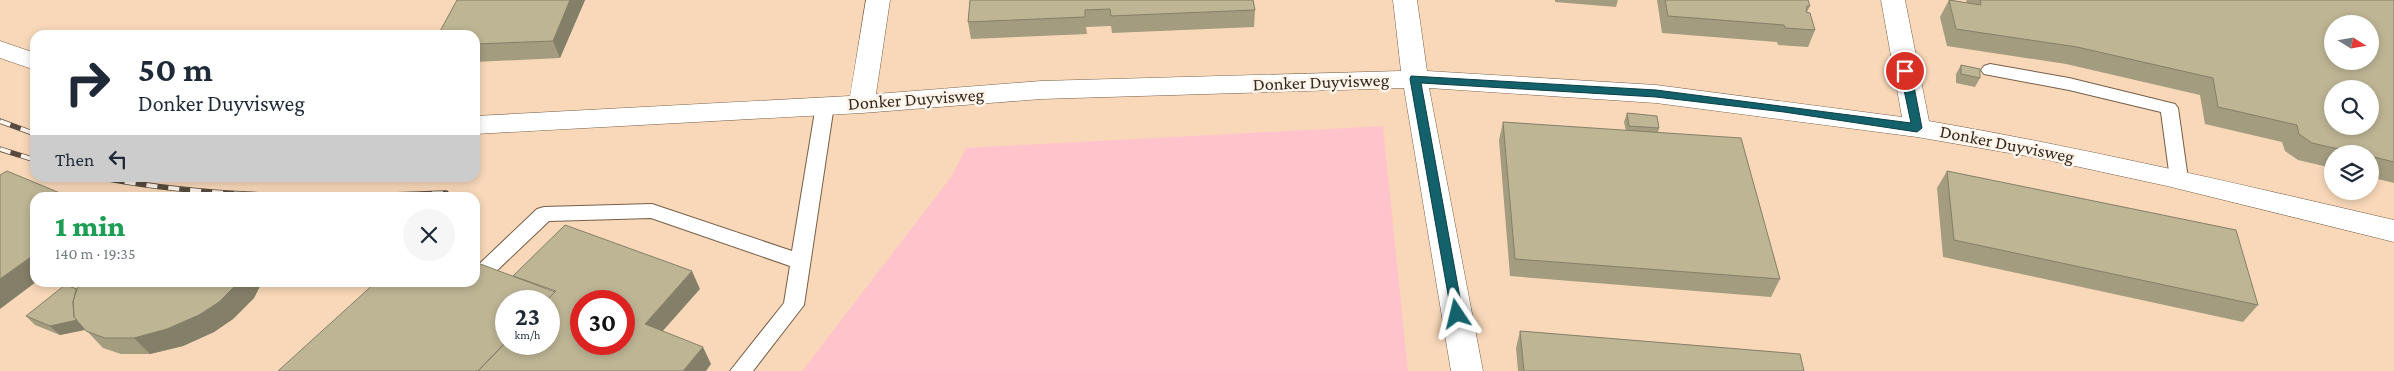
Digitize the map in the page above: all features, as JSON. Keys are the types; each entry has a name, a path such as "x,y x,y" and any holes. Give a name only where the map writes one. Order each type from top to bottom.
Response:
{"street":[{"path":"862,104 878,0"},
{"path":"1405,0 1415,79 1467,371"},
{"path":"1893,0 1917,128"},
{"path":"0,49 30,60"},
{"name":"Donker Duyvisweg","path":"480,126 862,104 1041,90 1415,79 1656,94 1784,109 1917,128 2038,149 2178,179 2394,231"}],"lane":[{"path":"1990,70 2069,84 2169,108 2178,179"},
{"path":"741,371 794,305 825,105"},
{"path":"481,274 544,214 652,211 801,262"}],"shaded area":[{"path":"0,0 2394,0 2394,371 0,371"},
{"path":"1383,126 1408,371 802,371 951,177 966,148"}],"building":[{"path":"457,0 570,0 553,41 480,44 480,30 441,30"},
{"path":"970,0 1253,0 1255,10 1111,16 1110,9 1085,10 1085,17 968,22"},
{"path":"1665,0 1808,0 1810,6 1807,6 1806,12 1810,13 1815,30 1785,28 1784,25 1668,16"},
{"path":"1949,0 1981,5 1980,0 2394,0 2394,162 2379,158 2379,145 2324,146 2312,143 2299,134 2297,125 2218,107 2213,78 2077,47 1956,29"},
{"path":"1961,65 1980,69 1980,78 1961,74"},
{"path":"1627,113 1657,116 1659,128 1629,126"},
{"path":"1503,122 1741,138 1780,279 1515,259"},
{"path":"7,171 58,192 30,192 30,258 0,279 0,175"},
{"path":"1947,171 2236,230 2258,305 1954,240"},
{"path":"565,225 692,271 645,324 703,347 683,371 478,371 495,353 495,355 560,355 560,290 553,290 513,276"},
{"path":"480,264 550,290 495,290 495,353 478,371 278,371 370,287 480,287"},
{"path":"62,287 77,289 73,302 74,317 77,320 50,326 26,316"},
{"path":"78,287 234,287 219,302 199,315 167,329 134,338 105,338 86,331 74,317 73,302"},
{"path":"1520,331 1800,354 1804,371 1524,371"}],"railway":[{"path":"0,121 30,132"},
{"path":"0,149 30,158"},
{"path":"128,182 217,192"}],"route":[{"path":"1457,314 1415,79 1656,94 1784,109 1917,128 1905,71"}]}
